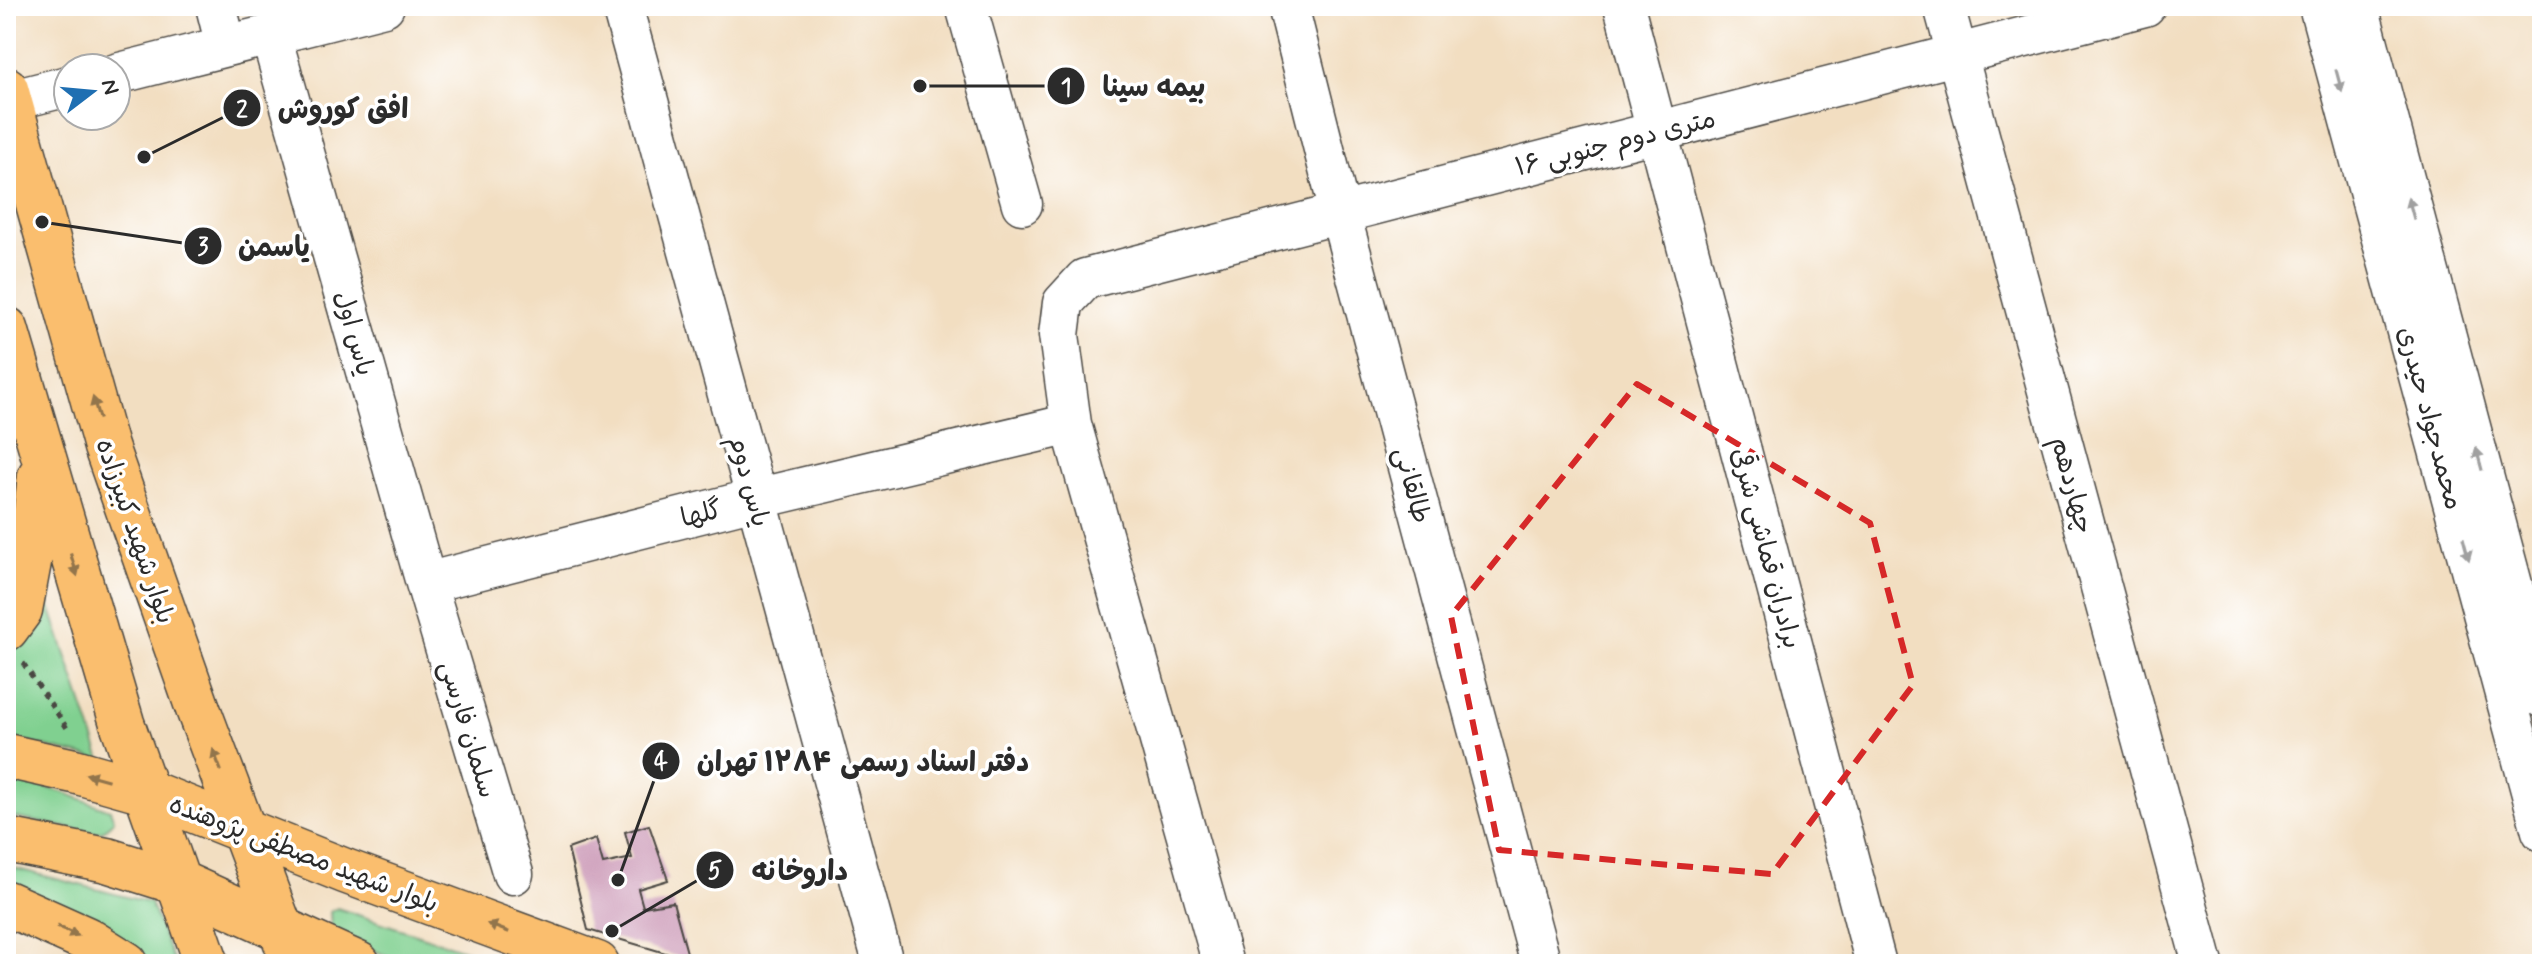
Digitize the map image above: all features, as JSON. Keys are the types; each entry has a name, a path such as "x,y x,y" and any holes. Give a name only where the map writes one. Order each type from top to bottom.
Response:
{"main road":[{"name":"بلوار شهید کبیرزاده","path":"8,95 106,447 198,709 288,947"},
{"path":"6,329 42,457 145,791 207,964"},
{"path":"14,645 32,546 42,457"},
{"name":"بلوار شهید مصطفی پژوهنده","path":"6,756 145,791 345,871 597,964"},
{"path":"6,840 107,860 180,883 288,947 358,964"},
{"path":"6,903 86,939 126,964"}],"street":[{"path":"216,6 226,46"},
{"path":"132,70 384,6"},
{"name":"یاس دوم","path":"622,6 881,955"},
{"path":"966,6 1022,204"},
{"name":"طالقانی","path":"1288,6 1340,213 1541,964"},
{"name":"برادران قماشی شرقی","path":"1624,6 1876,964"},
{"name":"چهاردهم","path":"1944,6 2203,964"},
{"name":"۱۶ متری دوم جنوبی","path":"1071,424 1059,335 1063,303 1085,279 2145,6"},
{"name":"محمدجواد حیدری","path":"2319,6 2542,831"},
{"name":"محمدجواد حیدری","path":"2358,6 2542,697"},
{"name":"یاس اول","path":"271,36 426,583"},
{"path":"8,95 52,88"},
{"path":"1071,424 1223,964"},
{"name":"گلها","path":"426,583 755,499 1071,424"},
{"name":"سلمان فارسی","path":"426,583 513,874"}],"path":[{"path":"14,645 68,730"}],"highlighted area":[{"path":"1637,384 1870,523 1913,685 1772,874 1499,850 1451,616"}],"green space":[{"path":"38,571 101,760 6,737 6,647"},
{"path":"6,776 110,810 114,820 105,830 96,833 6,816"},
{"path":"6,866 150,903 175,964 148,964 104,937 6,893"},
{"path":"337,908 506,964 439,966 384,955 331,927 330,912"}],"building":[{"path":"649,825 668,880 638,889 643,907 673,902 689,960 588,930 568,849 596,839 603,864 632,858 625,832"}],"place":[{"name":"بیمه سینا","path":"920,86"},
{"name":"افق کوروش","path":"144,157"},
{"name":"یاسمن","path":"42,222"},
{"name":"دفتر اسناد رسمی ۱۲۸۴ تهران","path":"618,880"},
{"name":"داروخانه","path":"612,931"}]}
